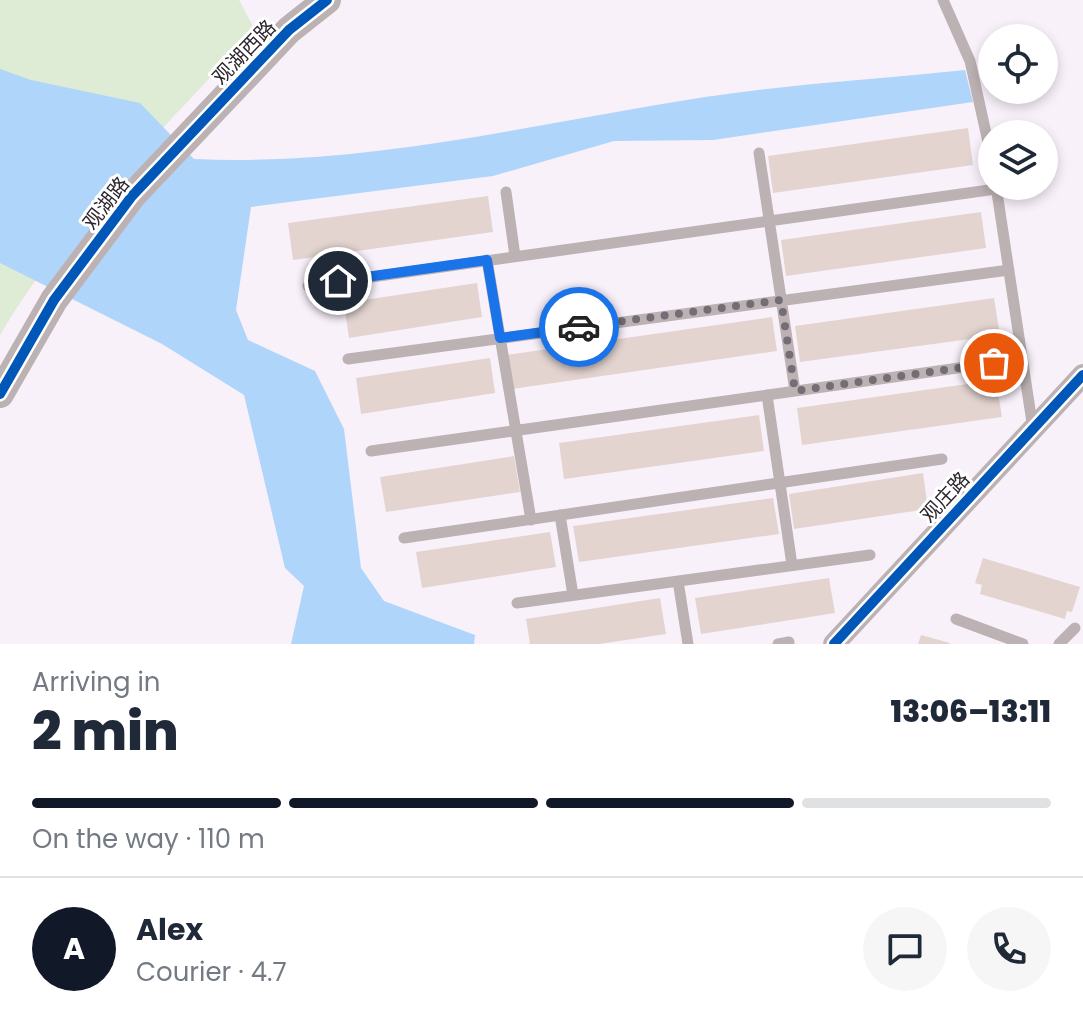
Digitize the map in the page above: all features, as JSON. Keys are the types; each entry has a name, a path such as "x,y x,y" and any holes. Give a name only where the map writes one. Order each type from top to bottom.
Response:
{"street":[{"name":"观湖西路","path":"192,133 289,30 327,0"},
{"name":"观湖路","path":"0,394 54,300 132,196 192,133"},
{"name":"观庄路","path":"834,644 1083,375"}],"lane":[{"path":"943,0 970,61 983,120"},
{"path":"759,153 795,391"},
{"path":"308,286 978,191"},
{"path":"506,192 515,256"},
{"path":"998,200 1033,429"},
{"path":"487,260 531,520"},
{"path":"348,359 1009,270"},
{"path":"371,451 1022,359"},
{"path":"767,395 792,565"},
{"path":"404,538 942,459"},
{"path":"560,515 573,595"},
{"path":"517,603 870,555"},
{"path":"678,581 688,644"},
{"path":"956,619 1023,644"},
{"path":"1059,644 1075,628"}],"green space":[{"path":"0,0 239,0 255,30 87,214 56,252 0,335"}],"water":[{"path":"0,69 31,80 140,103 194,159 259,160 387,150 737,92 965,70 973,102 713,140 614,141 493,176 251,207 236,310 248,340 315,371 344,429 361,568 384,601 475,635 474,644 291,644 304,586 285,568 244,395 162,344 0,263"}],"building":[{"path":"968,128 973,165 773,193 768,156"},
{"path":"488,196 493,232 293,260 288,223"},
{"path":"981,212 986,248 786,276 781,240"},
{"path":"477,283 482,317 349,338 344,303"},
{"path":"994,298 1000,335 800,362 795,326"},
{"path":"772,317 777,351 512,389 507,355"},
{"path":"490,358 495,393 361,414 356,378"},
{"path":"996,380 1002,417 802,445 797,408"},
{"path":"759,415 764,451 564,479 559,443"},
{"path":"514,456 520,492 386,512 380,477"},
{"path":"923,473 928,509 794,529 789,494"},
{"path":"773,498 779,534 579,562 573,526"},
{"path":"550,532 556,567 422,588 416,552"},
{"path":"983,558 1080,587 1072,612 1067,611 1065,619 980,594 982,585 975,583"},
{"path":"829,578 835,613 701,634 695,598"},
{"path":"660,598 666,634 599,644 530,644 526,619"},
{"path":"921,635 950,643 950,644 918,644"}],"cycle path":[{"path":"0,394 54,300 132,196 289,30 327,0"},
{"path":"834,644 1083,375"}],"way so far":[{"path":"579,327 781,300 795,391 994,363"}],"route":[{"path":"338,281 487,260 500,338 579,327"}]}
